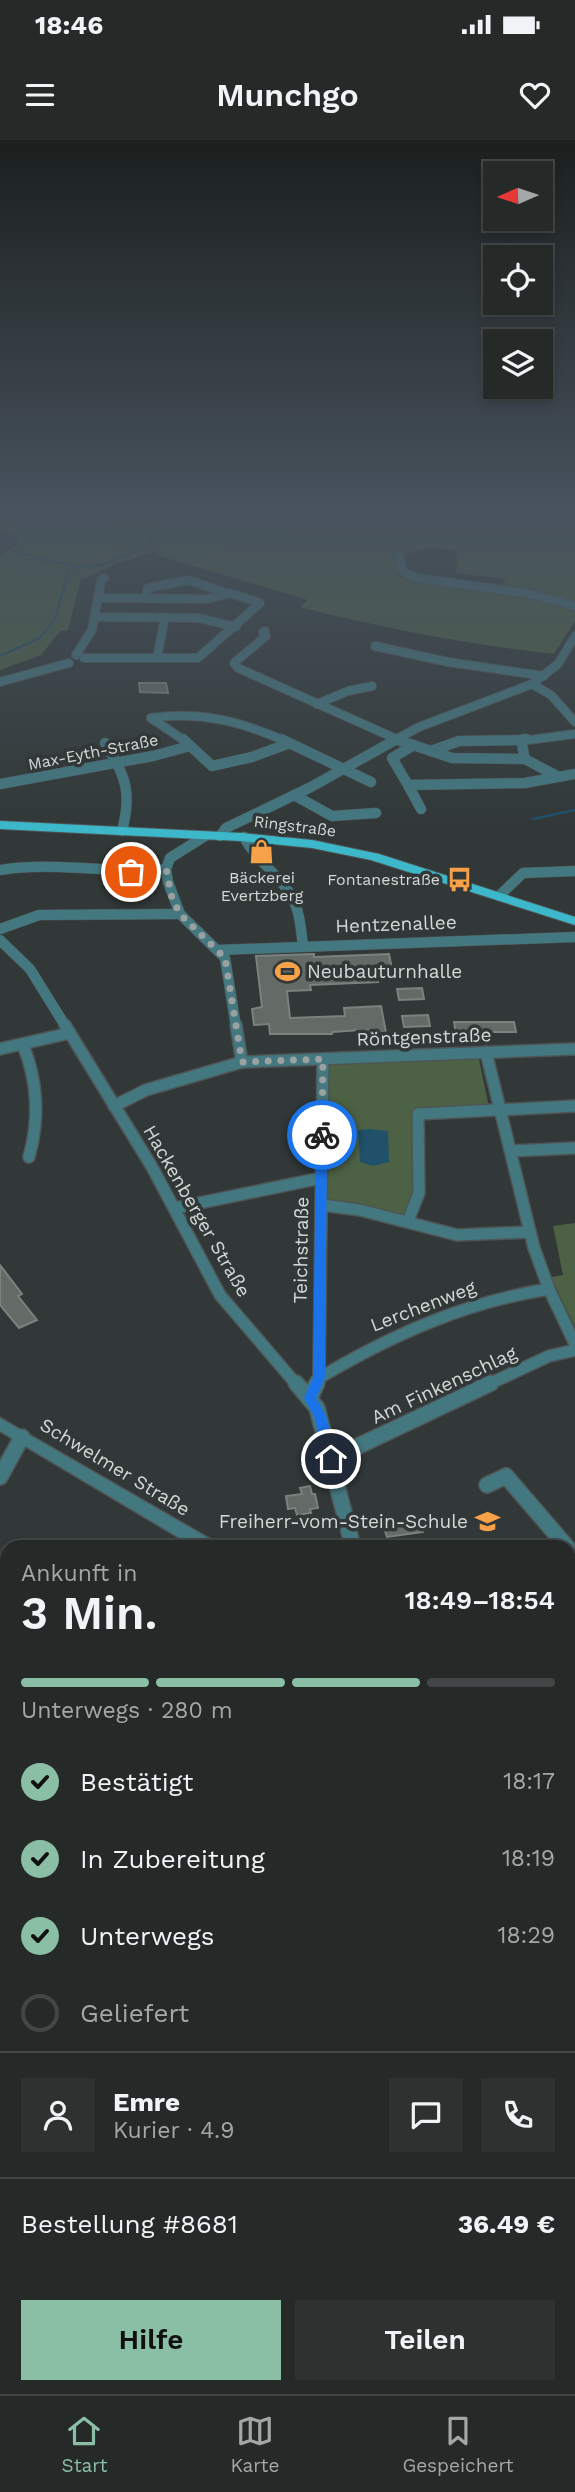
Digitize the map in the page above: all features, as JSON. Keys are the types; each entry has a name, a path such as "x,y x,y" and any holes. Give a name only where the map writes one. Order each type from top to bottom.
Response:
{"main road":[{"name":"Ringstraße","path":"0,825 242,837 341,848 575,921"}],"street":[{"path":"80,656 96,617"},
{"path":"157,658 165,617"},
{"path":"169,617 203,619 236,627"},
{"path":"0,682 69,663 65,660 67,657 198,658 246,617"},
{"path":"265,631 266,636 236,662 236,667 394,739 460,759 526,759 557,776"},
{"path":"220,836 226,828 294,795 394,739 532,684 558,664 574,639"},
{"path":"376,646 448,662 544,676"},
{"path":"532,684 551,695 575,722"},
{"path":"317,704 348,691 372,686"},
{"path":"287,744 252,757 212,766 176,732 151,718 185,714 218,716 251,726 371,782"},
{"path":"431,751 459,741 521,740 575,734"},
{"path":"521,740 526,759"},
{"path":"105,743 126,779 129,794 122,831"},
{"path":"414,745 392,758 421,809"},
{"name":"Max-Eyth-Straße","path":"0,785 190,746"},
{"path":"408,785 525,783 575,774"},
{"path":"294,795 332,816 376,813"},
{"path":"239,822 242,837 254,858 279,880 292,898 299,913 303,946"},
{"path":"205,836 174,854 166,869 172,898 180,914 225,958 242,1062"},
{"path":"0,870 26,867 116,872 166,869"},
{"path":"499,896 523,873 575,871"},
{"path":"0,929 39,915 180,914"},
{"name":"Hackenberger Straße","path":"0,940 30,969 70,1033 175,1209 220,1296 310,1398 320,1416 351,1540"},
{"name":"Hentzenallee","path":"218,950 574,940"},
{"path":"0,1049 70,1033"},
{"path":"23,1045 30,1063 36,1096 34,1139 29,1157"},
{"name":"Röntgenstraße","path":"114,1106 146,1090 242,1062 575,1049"},
{"path":"486,1052 530,1232 549,1289 575,1344"},
{"name":"Teichstraße","path":"310,1398 319,1378 323,1059"},
{"path":"408,1222 419,1193 417,1115 575,1106"},
{"path":"511,1151 575,1148"},
{"path":"175,1209 321,1178"},
{"path":"321,1205 360,1210 457,1235 530,1232"},
{"name":"Lerchenweg","path":"319,1378 383,1341 437,1319 514,1293 549,1289"},
{"name":"Am Finkenschlag","path":"331,1459 549,1356 575,1350"},
{"name":"Schwelmer Straße","path":"0,1424 197,1540"},
{"path":"0,1477 22,1437"},
{"path":"487,1485 506,1476 561,1540"}],"green space":[{"path":"0,617 71,617 68,630 60,631 41,655 0,670"},
{"path":"343,617 575,617 554,654 489,646"},
{"path":"478,1055 489,1107 422,1109 414,1193 405,1218 326,1201 327,1061"},
{"path":"575,1223 575,1327 551,1277 563,1275 553,1226"}],"water":[{"path":"358,1130 388,1131 389,1162 373,1166 360,1162"}],"building":[{"path":"139,683 166,683 168,693 140,692"},
{"path":"314,954 314,957 389,954 392,969 375,970 378,982 310,985 311,990 287,991 290,1018 345,1016 344,1008 381,1006 387,1038 372,1039 369,1031 361,1030 332,1034 270,1034 269,1024 254,1025 252,1009 262,1007 256,956"},
{"path":"422,988 424,999 399,1000 397,989"},
{"path":"428,1015 430,1026 404,1027 402,1016"},
{"path":"454,1022 514,1022 516,1032 492,1032 490,1036 480,1037 475,1036 475,1033 456,1034"},
{"path":"0,1265 22,1294 18,1296 37,1320 19,1328 0,1305"},
{"path":"310,1486 318,1508 310,1509 311,1513 297,1515 295,1508 288,1509 286,1496 302,1494 300,1488"},
{"path":"419,1520 423,1532 387,1537 383,1525"}],"waterway":[{"path":"0,656 40,638 56,617"},
{"path":"533,819 575,810"}],"way so far":[{"path":"131,872 166,869 167,882 180,914 223,954 242,1062 323,1059 322,1135"}],"place":[{"name":"Bäckerei Evertzberg","path":"262,851"},
{"name":"Fontanestraße","path":"460,879"},
{"name":"Neubauturnhalle","path":"287,971"},
{"name":"Freiherr-vom-Stein-Schule","path":"488,1521"}],"route":[{"path":"322,1135 319,1378 310,1398 320,1416 331,1459"}]}
